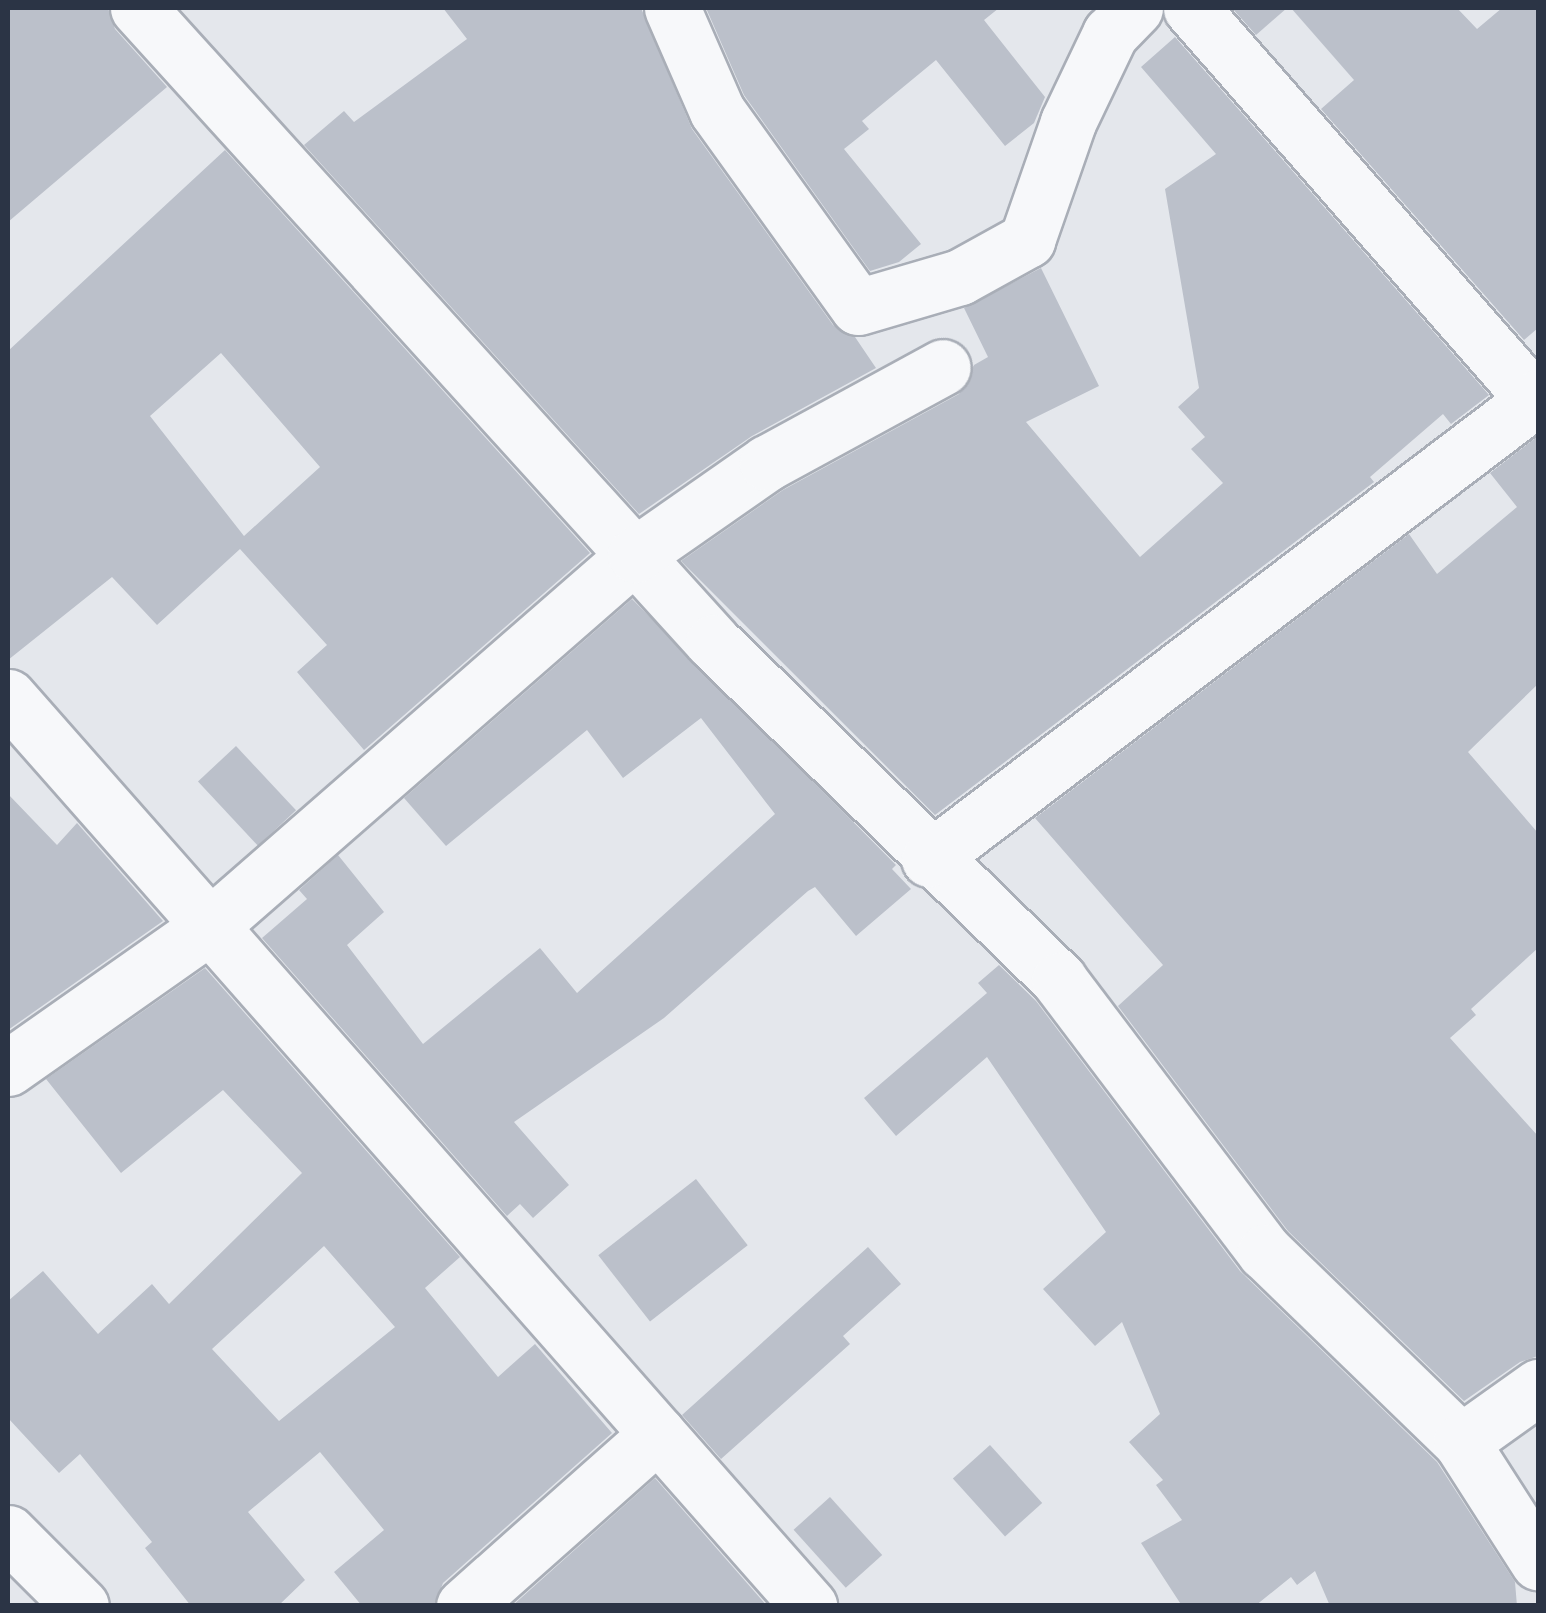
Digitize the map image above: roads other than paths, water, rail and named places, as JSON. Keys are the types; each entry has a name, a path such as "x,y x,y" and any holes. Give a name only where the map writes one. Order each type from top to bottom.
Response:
{"street":[{"path":"138,8 634,555 929,859 1059,980 1264,1252 1461,1442 1538,1562"},
{"path":"672,8 717,111 858,307 960,277 1027,240 1068,122 1110,34 1135,8"},
{"path":"929,859 1537,400 1191,8"},
{"path":"8,1068 210,926 634,555 768,463 943,367"},
{"path":"8,698 809,1606"},
{"path":"1461,1442 1538,1388"},
{"path":"464,1606 658,1434"},
{"path":"8,1533 81,1606"}]}
